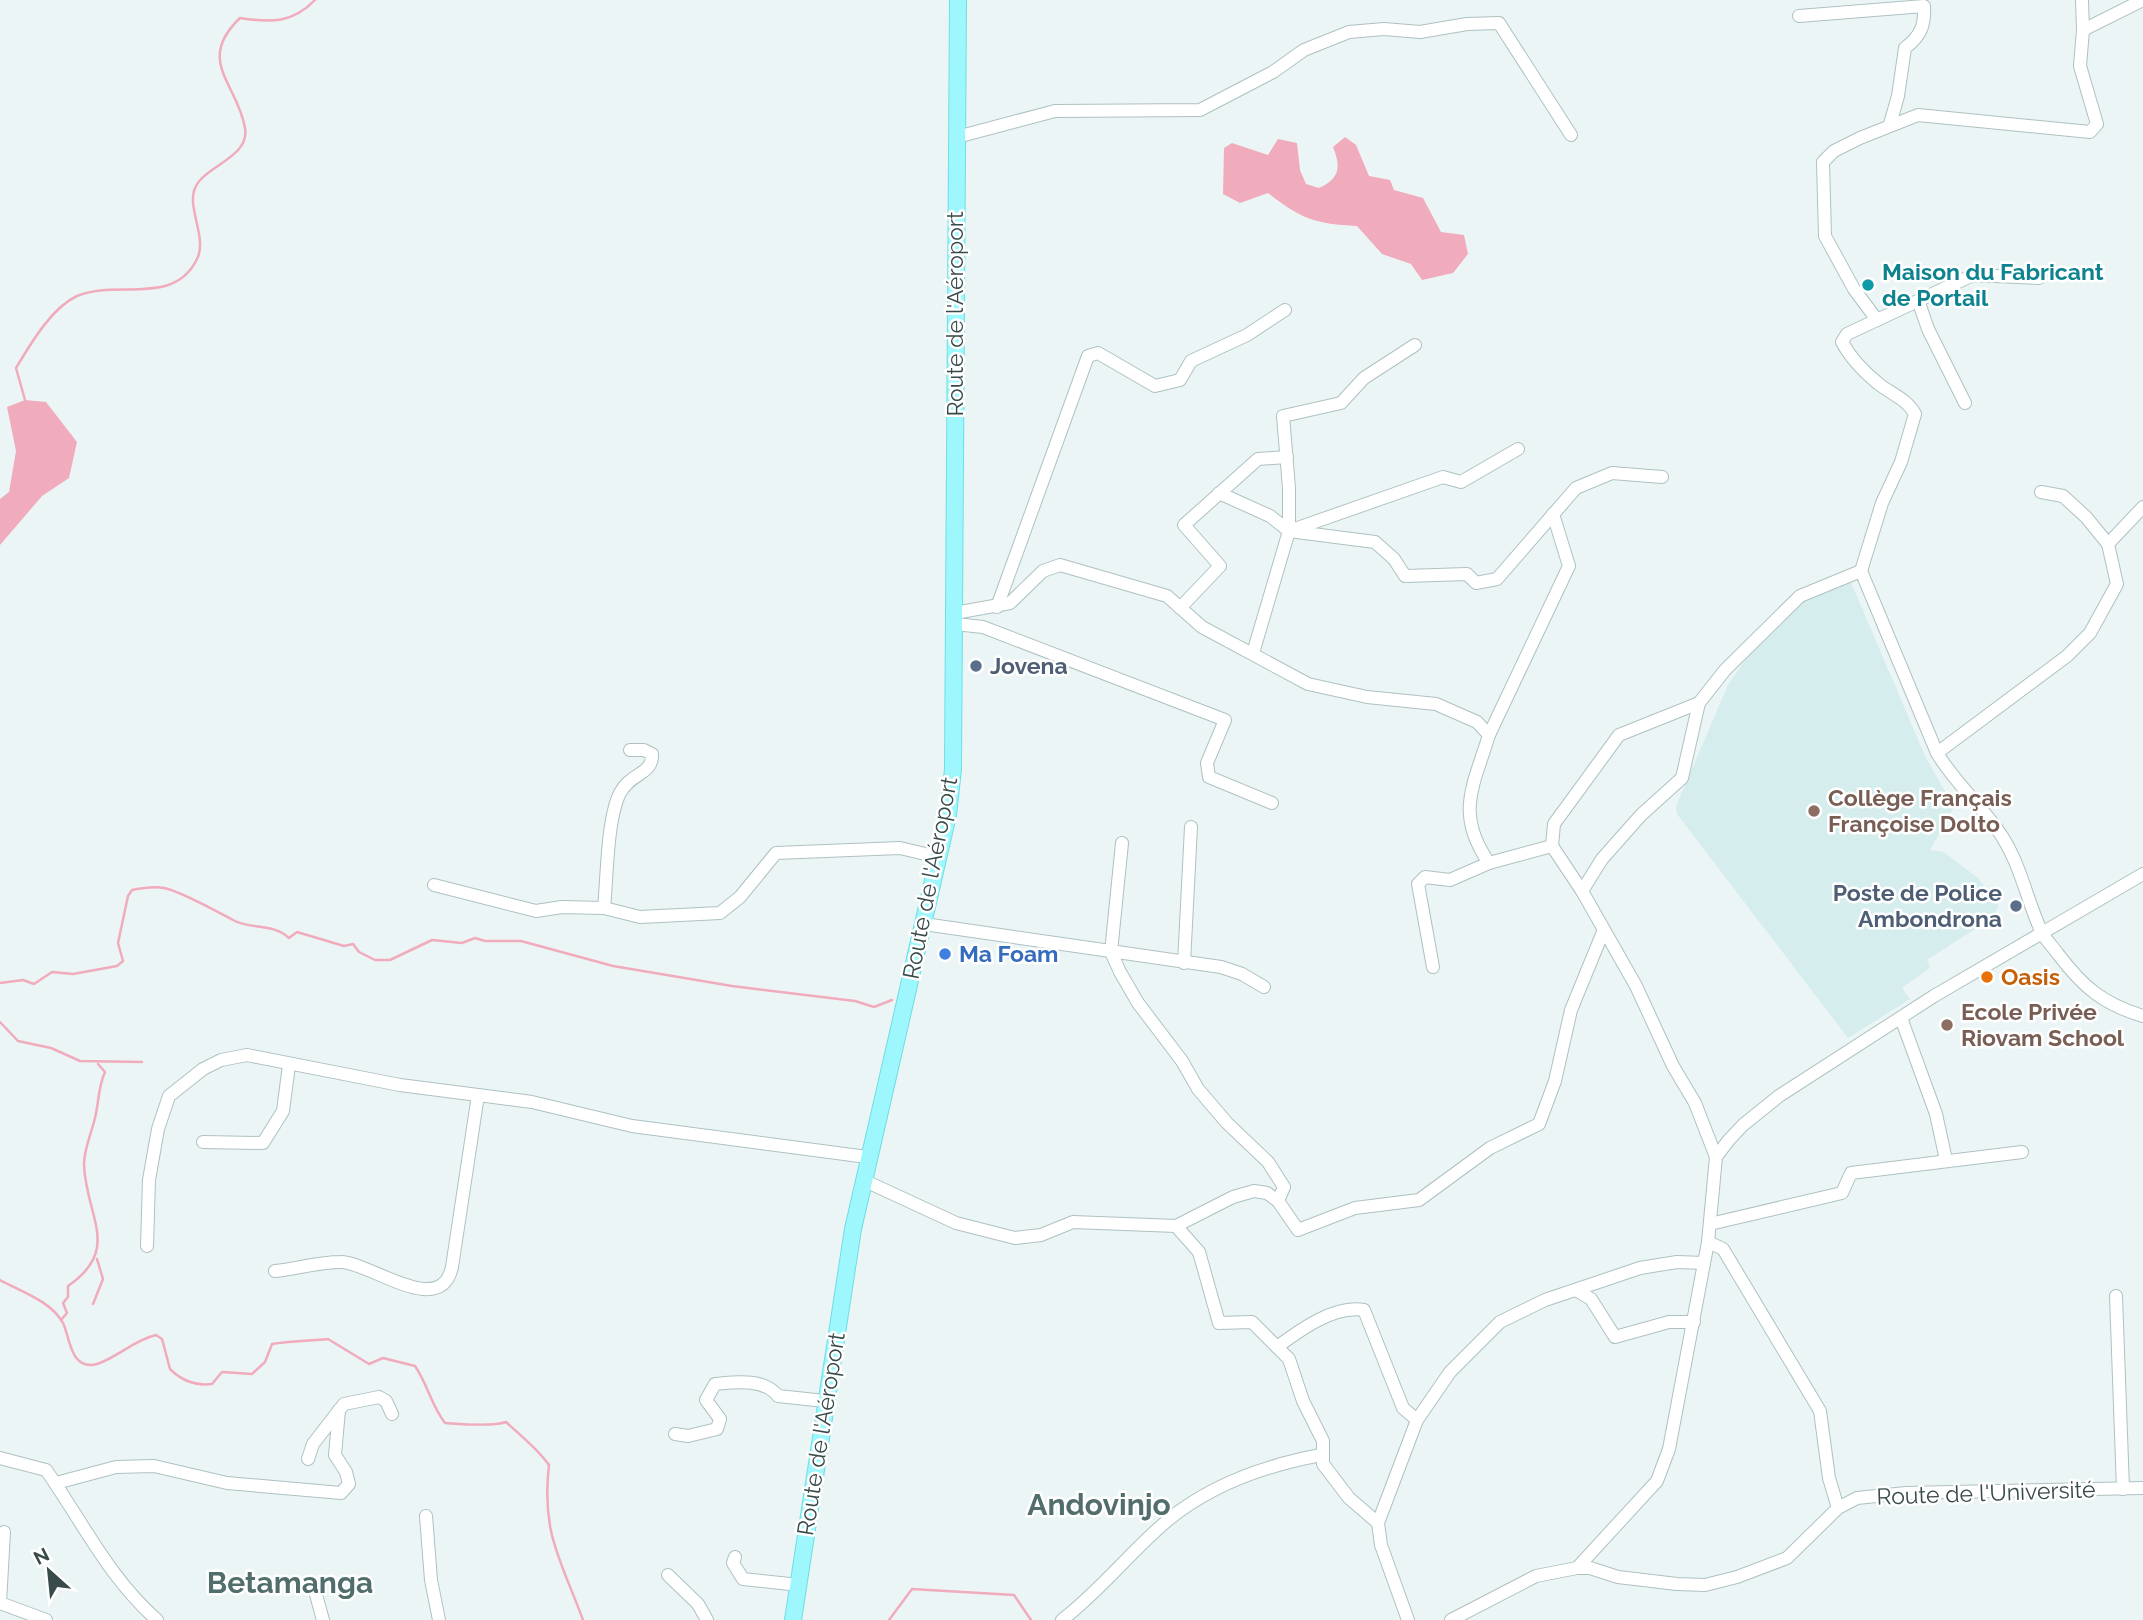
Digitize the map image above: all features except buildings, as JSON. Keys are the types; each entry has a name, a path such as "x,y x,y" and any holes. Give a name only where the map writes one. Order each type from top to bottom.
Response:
{"main road":[{"name":"Route de l'Aéroport","path":"793,1620 825,1401 867,1157 924,924 953,769 958,0"}],"street":[{"path":"1877,320 1854,289 1825,236 1823,162 1834,151 1890,124 1918,115 2090,132 2096,124 2080,66 2082,0"},
{"path":"2083,30 2143,0"},
{"path":"1799,16 1926,3 1925,22 1916,40 1905,48 1898,96 1890,124"},
{"path":"957,137 1055,111 1199,110 1273,72 1304,50 1349,32 1384,29 1420,32 1466,24 1499,23 1571,135"},
{"path":"2039,278 1973,275 1919,303 1847,334 1842,342 1849,356 1879,384 1911,407 1915,422 1901,462 1882,503 1861,570 1937,753 1950,774 1990,819 2004,840 2025,880 2043,934 2083,986 2122,1010 2143,1016"},
{"path":"1919,303 1928,329 1965,403"},
{"path":"997,607 1088,356 1098,353 1155,386 1180,380 1191,361 1247,335 1286,310"},
{"path":"1253,653 1289,531 1283,416 1341,403 1364,378 1415,345"},
{"path":"1289,531 1443,477 1461,482 1518,449"},
{"path":"1180,608 1220,566 1184,525 1258,458 1287,457"},
{"path":"1219,493 1270,516 1289,531 1375,542 1394,559 1405,576 1467,573 1476,583 1497,579 1576,488 1612,474 1662,477"},
{"path":"1937,753 2067,656 2090,633 2117,584 2108,544 2086,517 2063,496 2041,492"},
{"path":"2108,544 2143,507"},
{"path":"1489,863 1475,843 1467,812 1489,735 1569,566 1553,514"},
{"path":"955,618 1010,603 1043,570 1060,565 1167,596 1202,626 1308,684 1367,697 1436,704 1476,723 1489,735"},
{"path":"1582,891 1610,850 1641,816 1682,778 1699,703 1726,670 1800,596 1861,570"},
{"path":"955,618 1225,720 1207,763 1209,777 1272,803"},
{"path":"1577,1568 1657,1481 1671,1441 1708,1242 1716,1157 1695,1103 1673,1066 1636,986 1582,891 1552,846 1554,824 1619,735 1699,703"},
{"path":"604,908 605,877 618,796 630,777 647,771 653,761 652,754 644,750 630,750"},
{"path":"1184,963 1191,827"},
{"path":"1122,843 1111,952 1138,1003 1182,1061 1198,1090 1227,1123 1268,1162 1284,1187 1278,1201"},
{"path":"1433,967 1418,884 1425,877 1450,880 1489,863 1552,846"},
{"path":"434,885 536,911 562,906 604,908 640,917 720,913 740,897 775,853 900,848 938,857"},
{"path":"1716,1157 1742,1125 1779,1096 1901,1018 2143,874"},
{"path":"924,924 1221,967 1242,974 1264,987"},
{"path":"863,1180 956,1223 1015,1238 1041,1235 1073,1222 1176,1226 1233,1197 1254,1191 1268,1193 1278,1201 1298,1230 1355,1208 1419,1200 1490,1148 1539,1125 1555,1081 1571,1010 1603,932"},
{"path":"1901,1018 1936,1114 1946,1160"},
{"path":"147,1246 150,1172 158,1129 169,1096 203,1069 221,1060 247,1055 289,1065 532,1102 632,1126 867,1157"},
{"path":"203,1142 263,1143 283,1111 289,1065"},
{"path":"275,1271 342,1261 400,1283 434,1289 443,1286 449,1280 452,1267 478,1095"},
{"path":"1710,1224 1842,1194 1851,1173 2022,1153"},
{"path":"1176,1226 1199,1252 1219,1324 1252,1322 1289,1359 1303,1401 1323,1441 1323,1464 1349,1498 1378,1523"},
{"path":"1708,1242 1723,1249 1819,1411 1829,1478 1838,1508"},
{"path":"1408,1620 1381,1545 1378,1523 1418,1420 1450,1372 1500,1322 1545,1300 1640,1268 1677,1262 1704,1263"},
{"path":"1576,1290 1591,1299 1615,1337 1669,1322 1694,1322"},
{"path":"2116,1296 2123,1489"},
{"path":"1278,1347 1325,1317 1354,1308 1364,1311 1403,1408 1418,1420"},
{"path":"675,1434 688,1436 717,1429 720,1419 706,1400 715,1384 737,1382 769,1386 778,1396 825,1401"},
{"path":"308,1459 313,1444 339,1410 351,1401 379,1397 386,1401 393,1414"},
{"path":"56,1483 116,1467 155,1466 228,1483 341,1493 349,1484 346,1472 335,1455 339,1410"},
{"path":"1062,1620 1106,1584 1168,1520 1195,1501 1229,1481 1321,1455"},
{"path":"0,1458 46,1470 134,1600 158,1620"},
{"name":"Route de l'Université","path":"1451,1620 1536,1576 1577,1568 1590,1568 1618,1577 1705,1585 1770,1567 1787,1558 1838,1508 1857,1498 1906,1493 2143,1488"},
{"path":"426,1516 431,1580 439,1620"},
{"path":"4,1531 0,1603 46,1620"},
{"path":"734,1557 733,1563 744,1579 799,1585"},
{"path":"668,1575 698,1604 707,1620"},
{"path":"315,1591 323,1620"}],"shaded area":[{"path":"1345,137 1356,145 1369,176 1390,180 1394,190 1423,198 1441,232 1464,235 1468,254 1453,273 1422,280 1411,264 1382,254 1357,226 1319,222 1290,209 1268,193 1240,203 1223,194 1224,148 1232,143 1268,155 1278,139 1297,143 1300,170 1306,184 1319,188 1335,176 1338,166 1333,147"},
{"path":"25,400 46,402 77,442 69,478 42,496 0,545 0,499 9,492 16,451 7,407"},
{"name":"Collège Français Françoise Dolto","path":"1850,580 1926,758 1954,807 1930,850 1944,852 1978,878 1999,906 1992,918 1927,960 1930,968 1902,988 1910,999 1848,1038 1677,814 1676,806 1728,685 1778,613"}],"waterway":[{"path":"25,400 16,368 58,309 77,296 92,291 159,287 174,283 187,274 200,250 193,203 196,186 209,172 235,154 245,138 241,112 220,60 221,47 227,33 240,18 281,20 307,8 315,0"},
{"path":"0,983 23,980 34,984 52,972 73,974 117,966 123,961 118,943 128,896 132,890 156,887 179,893 240,923 276,930 289,938 297,932 344,946 353,944 359,952 375,960 390,960 432,940 462,943 475,938 485,941 521,941 613,966 732,986 855,1001 874,1007 892,1000"},
{"path":"0,1022 18,1041 51,1048 80,1061 142,1062"},
{"path":"61,1320 67,1313 63,1303 68,1297 68,1286 94,1259 97,1245 84,1159 105,1072 98,1064"},
{"path":"93,1304 103,1279 97,1259"},
{"path":"0,1280 34,1297 58,1315 76,1358 88,1365 105,1361 156,1335 162,1339 170,1369 184,1379 200,1384 212,1384 222,1372 252,1374 265,1362 272,1344 328,1339 369,1364 383,1358 415,1366 445,1423 485,1425 506,1422 549,1465 547,1489 550,1528 560,1563 583,1620"},
{"path":"889,1620 912,1589 1014,1595 1031,1620"}],"place":[{"name":"Maison du Fabricant de Portail","path":"1868,285"},
{"name":"Jovena","path":"976,666"},
{"name":"Collège Français Françoise Dolto","path":"1814,811"},
{"name":"Poste de Police Ambondrona","path":"2016,906"},
{"name":"Ma Foam","path":"945,954"},
{"name":"Oasis","path":"1987,977"},
{"name":"Ecole Privée Riovam School","path":"1947,1025"}],"district":[{"name":"Andovinjo","path":"1099,1505"},
{"name":"Betamanga","path":"290,1583"}]}
